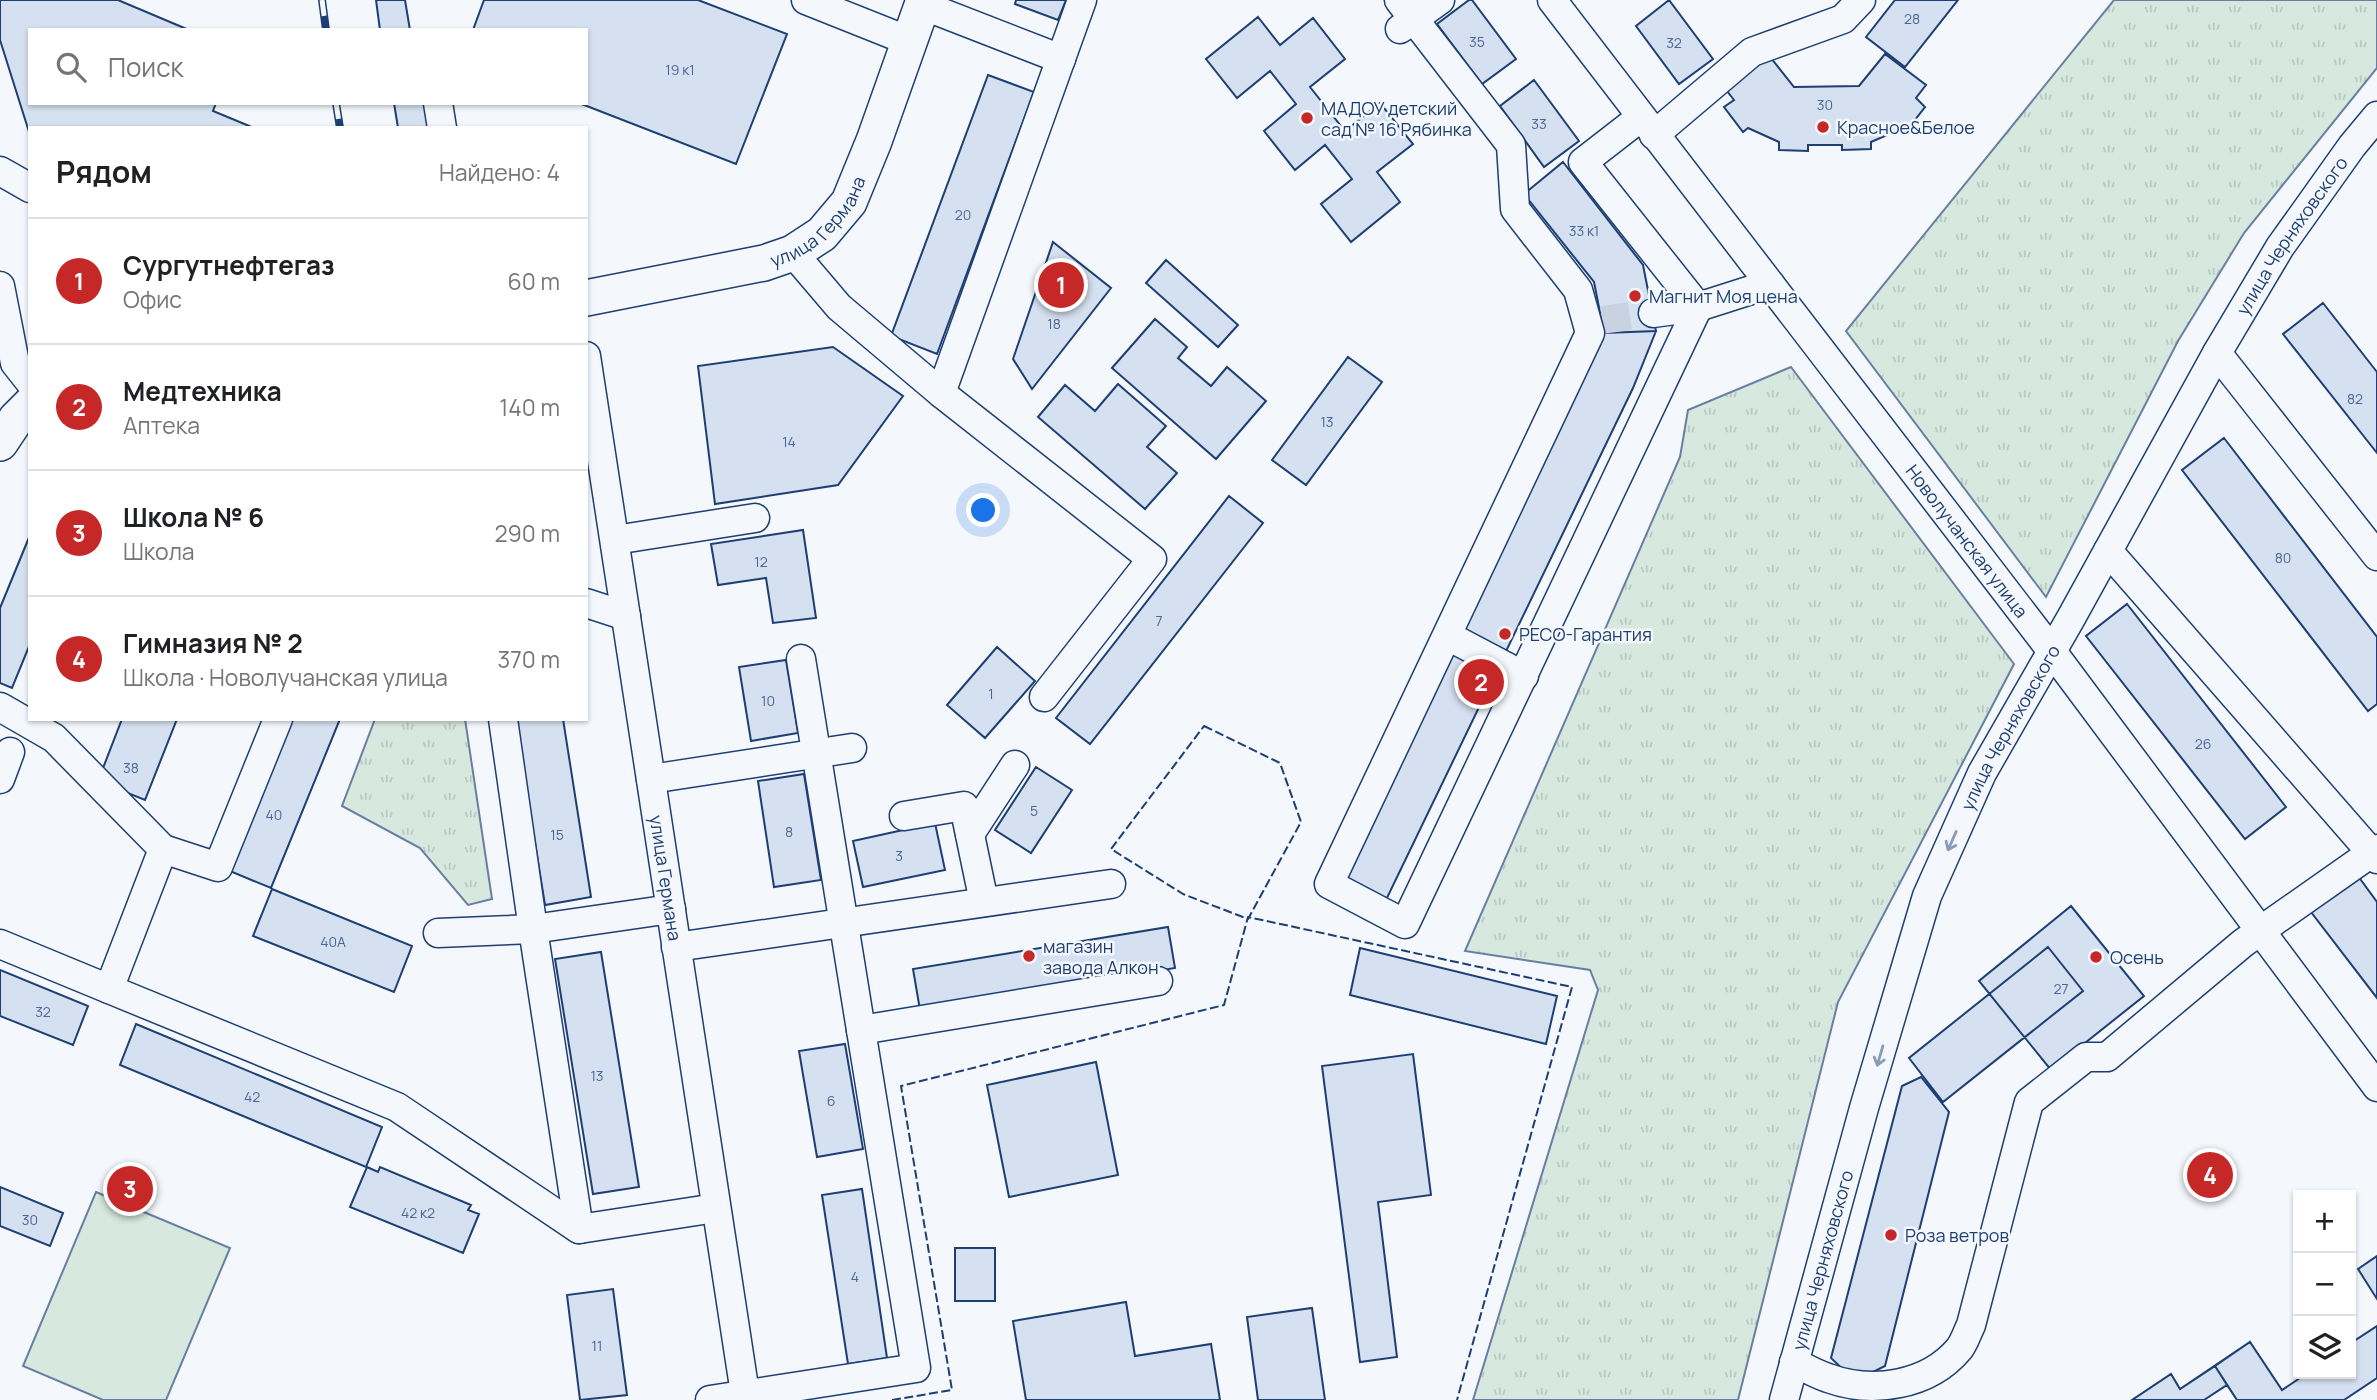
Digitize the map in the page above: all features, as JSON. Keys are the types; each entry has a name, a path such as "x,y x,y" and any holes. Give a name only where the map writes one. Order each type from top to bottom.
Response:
{"main road":[{"name":"улица Германа","path":"588,298 764,263 793,253 822,234 849,202 923,3"},
{"path":"0,443 16,419 28,407"}],"street":[{"path":"806,0 909,41"},
{"path":"941,393 1082,0"},
{"path":"1440,0 1404,16 1511,145 1514,209 1578,290 1594,321 1329,884 1405,924 1699,307"},
{"name":"Новолучанская улица","path":"1552,0 2051,650 2377,1087"},
{"path":"1699,307 1583,162 1647,126 1752,52 1843,19 1861,0"},
{"path":"923,3 1061,59"},
{"path":"438,105 442,126"},
{"name":"улица Черняховского","path":"1784,1400 1927,896 1982,774 2217,353 2280,247 2352,146 2377,116"},
{"path":"0,172 28,187"},
{"path":"793,253 839,307 941,393 1152,559 1044,697"},
{"path":"1653,313 1699,307 1770,284"},
{"path":"0,286 5,341 15,363 28,379"},
{"path":"2217,353 2377,556"},
{"name":"улица Германа","path":"588,369 745,1397"},
{"path":"615,540 755,518"},
{"path":"1794,1362 1828,1378 1860,1386 1889,1386 1916,1379 1942,1365 1960,1348 1971,1325 2029,1102 2086,1057 2107,1057 2259,931 2375,853 2108,551"},
{"path":"588,604 626,616"},
{"path":"1448,636 1524,676"},
{"path":"710,1400 745,1397 916,1368 801,659"},
{"path":"0,707 28,718"},
{"path":"37,721 58,729 163,849 218,867 277,721"},
{"path":"503,721 579,1228"},
{"path":"651,779 852,748"},
{"path":"0,779 10,752"},
{"path":"970,834 1015,765"},
{"path":"904,816 964,806 984,902"},
{"path":"109,989 163,849"},
{"path":"677,947 1111,884"},
{"path":"438,933 533,929 671,909"},
{"path":"0,944 397,1107 579,1228 716,1208"},
{"path":"861,1030 1158,981"}],"green space":[{"path":"2114,0 2377,0 2377,68 2244,233 2178,341 2046,597 1846,331"},
{"path":"1791,367 2014,664 1838,1002 1738,1400 1473,1400 1598,990 1590,970 1465,951 1680,457 1688,410"},
{"path":"374,721 465,721 492,899 468,905 420,848 342,806"},
{"path":"96,1192 230,1248 166,1400 103,1400 23,1366"}],"building":[{"path":"0,0 118,0 184,28 28,28 28,105 215,105 213,111 249,126 28,126 28,129 0,40"},
{"path":"376,0 405,0 410,28 380,28"},
{"path":"484,0 698,0 787,34 736,164 584,105 588,105 588,28 474,28"},
{"path":"1016,0 1066,0 1058,20 1015,4"},
{"path":"1472,0 1516,59 1482,84 1437,24"},
{"path":"1669,0 1713,59 1679,84 1636,26"},
{"path":"1895,0 1958,0 1905,67 1866,37"},
{"name":"МАДОУ детский сад № 16 Рябинка","path":"1258,17 1280,45 1313,18 1345,59 1310,87 1345,131 1380,103 1413,144 1377,172 1400,202 1351,242 1321,204 1352,179 1325,145 1295,170 1264,131 1296,104 1270,71 1237,98 1206,59"},
{"path":"1767,53 1794,87 1859,86 1885,54 1926,85 1916,98 1925,107 1907,130 1903,128 1871,142 1871,149 1842,150 1842,145 1808,145 1808,151 1779,150 1779,142 1748,128 1743,132 1724,107 1734,100 1723,86"},
{"path":"988,75 1034,92 937,354 891,336"},
{"path":"1534,80 1579,141 1544,167 1500,106"},
{"path":"394,105 430,105 434,126 398,126"},
{"path":"1563,162 1643,265 1656,331 1633,388 1386,900 1345,879 1604,333 1594,282 1524,194"},
{"path":"1563,162 1643,265 1656,331 1604,333 1594,282 1524,194"},
{"path":"1053,242 1111,288 1032,389 1013,359"},
{"path":"1166,260 1238,325 1218,347 1146,283"},
{"path":"2323,303 2377,372 2377,453 2283,334"},
{"path":"1155,319 1187,347 1178,358 1211,386 1227,367 1266,401 1216,459 1112,368"},
{"path":"833,347 903,396 838,485 715,504 698,366"},
{"path":"1348,357 1382,382 1306,485 1272,460"},
{"path":"1118,384 1166,426 1147,447 1177,473 1145,509 1038,417 1065,385 1095,411"},
{"path":"2224,438 2377,637 2377,704 2368,711 2182,470"},
{"path":"1229,496 1263,523 1090,744 1056,718"},
{"path":"803,530 816,618 773,623 766,578 718,585 711,544"},
{"path":"28,540 28,649 12,688 0,683 0,608"},
{"path":"2127,604 2286,807 2245,839 2086,636"},
{"path":"997,647 1035,681 985,738 947,705"},
{"path":"786,660 798,733 751,741 739,667"},
{"path":"121,721 176,721 145,800 98,781"},
{"path":"286,721 339,721 271,888 225,869"},
{"path":"515,721 563,721 591,897 545,905"},
{"path":"1036,767 1072,790 1031,853 995,830"},
{"path":"804,774 821,880 774,887 758,781"},
{"path":"935,823 945,870 863,887 853,841"},
{"path":"2358,876 2377,902 2377,998 2311,912"},
{"path":"272,889 412,946 394,992 253,936"},
{"path":"2071,906 2144,996 2051,1070 1979,981"},
{"path":"1168,927 1175,968 920,1010 913,969"},
{"path":"2048,947 2083,991 1943,1102 1909,1058"},
{"path":"1360,948 1557,996 1546,1044 1350,995"},
{"path":"601,952 639,1187 593,1194 555,959"},
{"path":"0,970 88,1006 73,1045 0,1016"},
{"path":"136,1024 382,1127 366,1167 120,1065"},
{"path":"845,1044 863,1149 817,1157 799,1051"},
{"path":"1413,1054 1431,1195 1378,1202 1397,1357 1360,1362 1322,1066"},
{"path":"1096,1062 1118,1175 1009,1197 987,1085"},
{"name":"Роза ветров","path":"1921,1077 1949,1112 1885,1366 1855,1381 1831,1358 1902,1086"},
{"path":"367,1167 378,1172 380,1167 471,1205 468,1210 479,1214 463,1253 350,1207"},
{"path":"0,1187 63,1213 50,1246 0,1226"},
{"path":"0,1187 63,1213 50,1246 0,1226"},
{"path":"862,1189 887,1358 848,1364 822,1195"},
{"path":"955,1248 995,1248 995,1301 955,1301"},
{"path":"2377,1256 2377,1299 2358,1269"},
{"path":"2377,1256 2377,1299 2358,1269"},
{"path":"613,1289 627,1395 580,1400 567,1295"},
{"path":"1126,1302 1135,1356 1211,1344 1220,1400 1026,1400 1013,1321"},
{"path":"1312,1308 1325,1400 1258,1400 1247,1317"},
{"path":"2377,1326 2377,1378 2344,1400 2237,1400 2227,1385 2204,1400 2132,1400 2171,1374 2180,1389 2250,1342 2282,1390 2298,1379 2356,1379 2356,1340"},
{"path":"2377,1326 2377,1378 2344,1400 2237,1400 2215,1366 2250,1342 2282,1390 2298,1379 2356,1379 2356,1340"},
{"path":"2215,1366 2227,1385 2204,1400 2132,1400 2171,1374 2180,1389"}],"tunnel":[{"path":"1602,320 1653,313"}],"railway":[{"path":"322,0 326,28"},
{"path":"336,105 340,126"}],"fence":[{"path":"1204,726 1280,763 1301,822 1248,919 1183,894 1111,849 1204,726"},
{"path":"892,1400 952,1390 901,1086 1224,1005 1248,917 1572,987 1457,1400"}],"place":[{"name":"МАДОУ детский сад № 16 Рябинка","path":"1307,118"},
{"name":"Красное&Белое","path":"1823,127"},
{"name":"Сургутнефтегаз","path":"1061,285"},
{"name":"Магнит Моя цена","path":"1635,296"},
{"name":"РЕСО-Гарантия","path":"1505,634"},
{"name":"Медтехника","path":"1481,682"},
{"name":"магазин завода Алкон","path":"1029,956"},
{"name":"Осень","path":"2096,957"},
{"name":"Гимназия № 2","path":"2210,1175"},
{"name":"Школа № 6","path":"130,1189"},
{"name":"Роза ветров","path":"1891,1235"}]}
